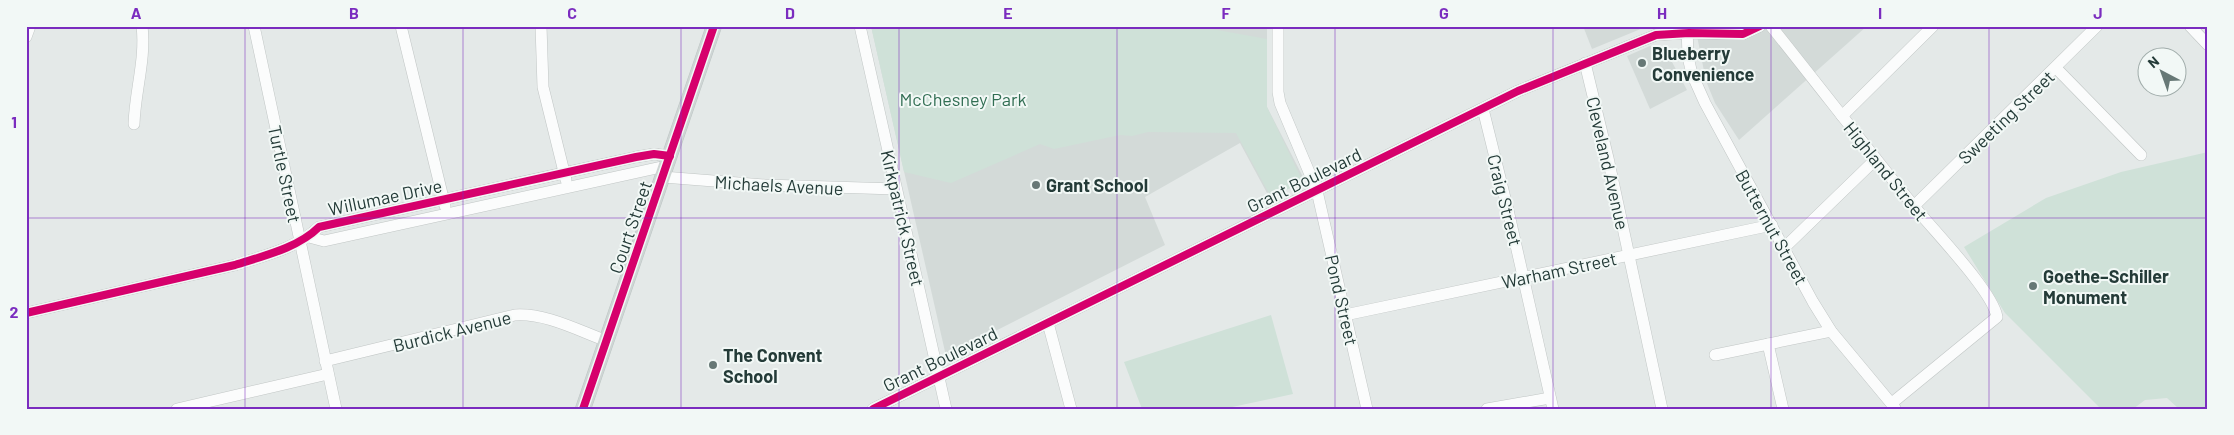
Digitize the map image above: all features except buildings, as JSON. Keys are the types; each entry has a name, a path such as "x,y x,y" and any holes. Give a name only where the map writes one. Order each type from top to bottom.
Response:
{"main road":[{"name":"Court Street","path":"584,409 714,26"}],"street":[{"path":"26,37 30,26"},
{"path":"134,124 135,99 144,45 142,26"},
{"name":"Turtle Street","path":"254,26 304,239 325,361 336,409"},
{"path":"401,26 447,213"},
{"path":"541,26 543,87 567,187"},
{"name":"Kirkpatrick Street","path":"860,26 946,409"},
{"name":"Pond Street","path":"1278,26 1278,92 1280,103 1317,190 1367,409"},
{"name":"Grant Boulevard","path":"874,409 1518,91 1656,35 1688,29 1743,34 1760,26"},
{"name":"Highland Street","path":"1771,26 1876,159 1986,293 1996,310 1997,317 1894,406"},
{"path":"1842,116 1933,26"},
{"name":"Sweeting Street","path":"1914,206 2097,26"},
{"path":"2190,26 2208,45"},
{"name":"Butternut Street","path":"1688,29 1688,57 1698,88 1784,248 1831,331 1894,406"},
{"name":"Cleveland Avenue","path":"1585,63 1662,409"},
{"path":"2056,68 2141,154"},
{"name":"Craig Street","path":"1483,109 1524,277 1552,403"},
{"name":"Willumae Drive","path":"26,313 201,274 269,254 304,239 319,226 636,157 654,154 666,167"},
{"path":"1784,248 1876,159"},
{"name":"Willumae Drive","path":"304,239 324,241 666,167"},
{"name":"Michaels Avenue","path":"666,167 765,185 896,189"},
{"name":"Warham Street","path":"1346,315 1772,225"},
{"name":"Burdick Avenue","path":"325,361 515,315 528,314 607,341"},
{"path":"1048,323 1071,409"},
{"path":"1715,355 1831,331"},
{"path":"1768,344 1783,409"},
{"path":"177,409 215,405 328,374"},
{"path":"1488,409 1552,403"}],"shaded area":[{"name":"Grant School","path":"871,26 1205,28 1206,26 1267,26 1267,107 1303,177 1267,193 1240,143 1145,197 1165,245 946,356"},
{"path":"1583,26 1648,26 1592,49"},
{"path":"1695,26 1867,26 1739,140 1715,103 1706,81"},
{"path":"1650,46 1665,49 1687,90 1650,109 1627,56"}],"green space":[{"name":"McChesney Park","path":"871,26 1157,26 1206,28 1267,39 1267,107 1303,182 1271,197 1236,133 1148,132 1132,136 1120,135 1054,149 1040,144 951,183 904,172"},
{"path":"2208,152 2208,409 2179,409 2167,398 2145,400 2133,409 2101,409 2005,313 1964,247 2046,198 2121,172"},
{"path":"1271,315 1293,394 1223,409 1142,409 1124,362"}],"cycle path":[{"path":"583,409 714,26"},
{"path":"873,409 1518,91 1656,35 1689,33 1743,34 1760,26"},
{"path":"26,313 235,265 291,246 319,227 636,157 654,154 670,156"}],"place":[{"name":"Blueberry Convenience","path":"1642,63"},
{"name":"Grant School","path":"1036,185"},
{"name":"Goethe–Schiller Monument","path":"2033,286"},
{"name":"The Convent School","path":"713,365"}]}
